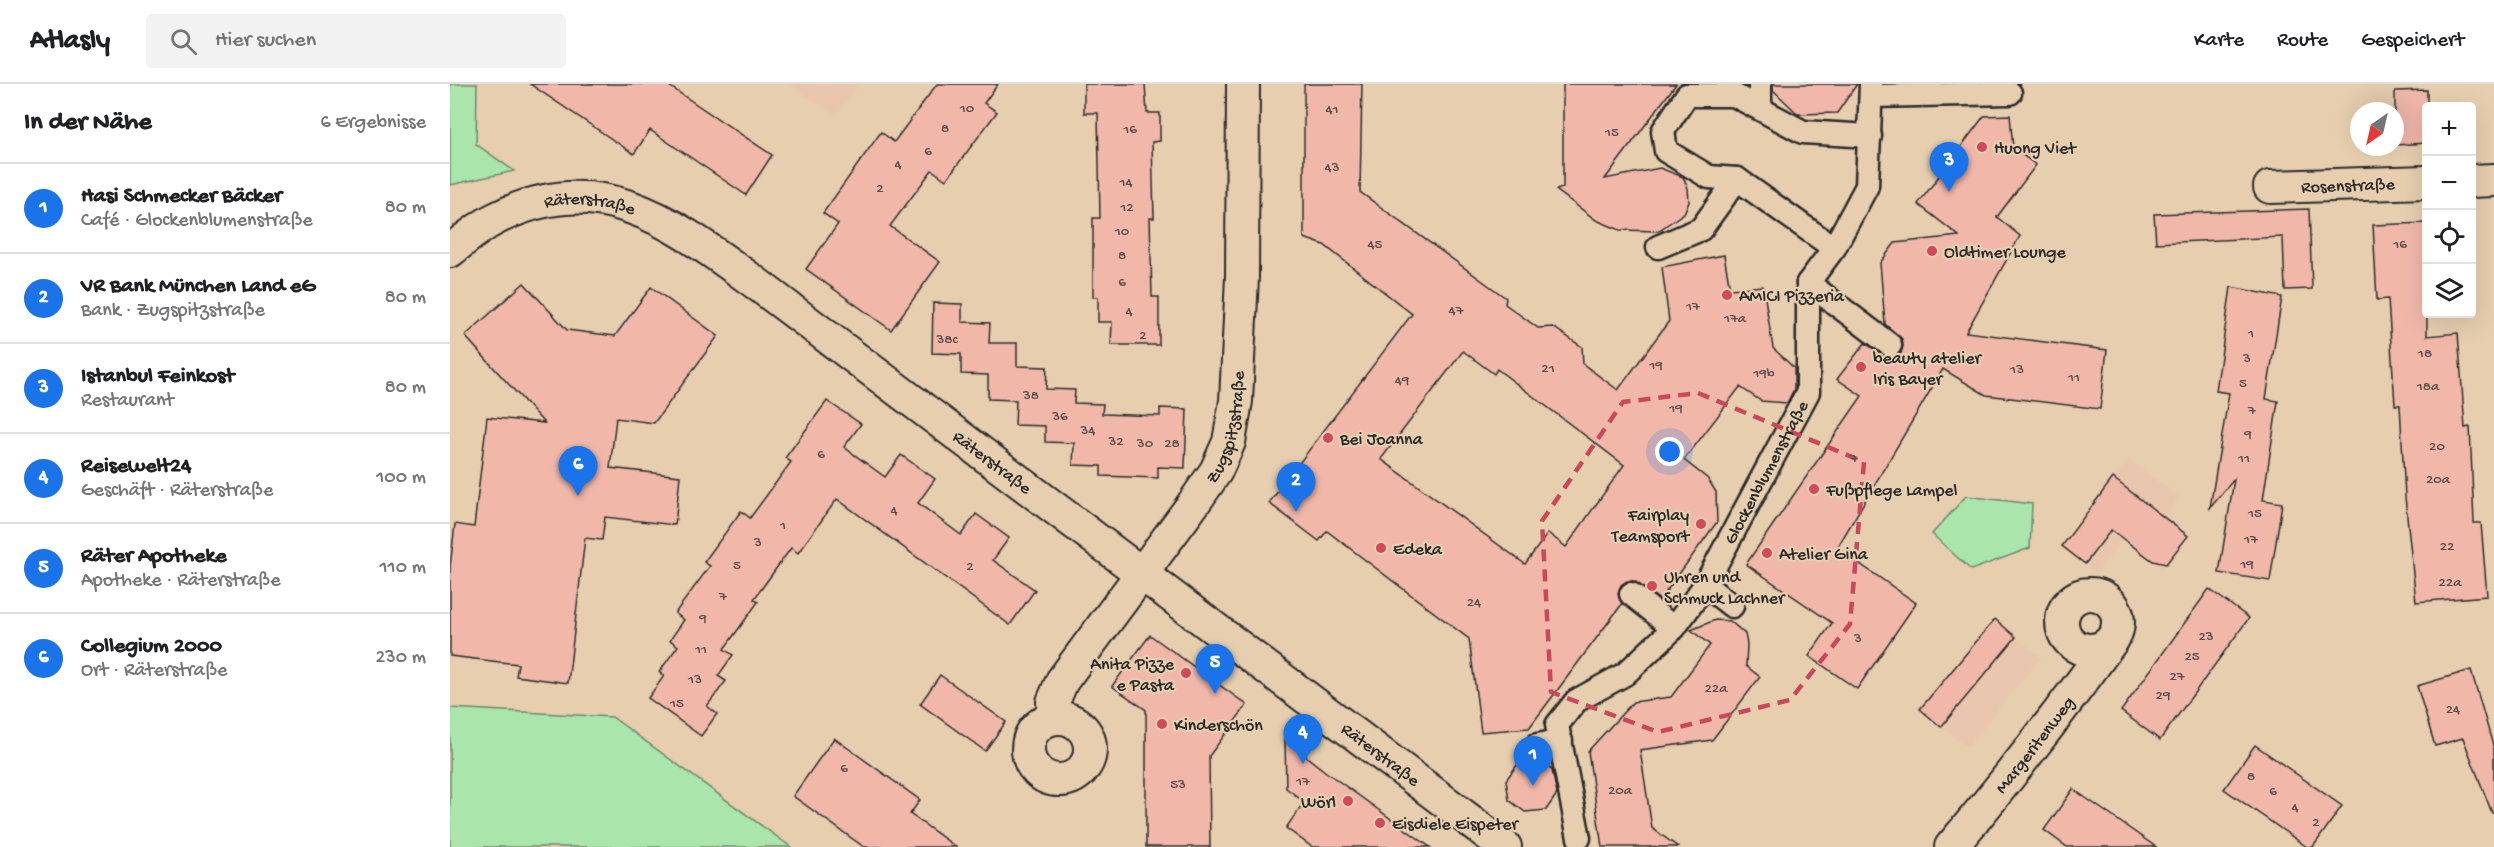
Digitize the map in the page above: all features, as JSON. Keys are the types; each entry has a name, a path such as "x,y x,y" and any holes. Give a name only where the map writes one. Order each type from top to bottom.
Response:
{"street":[{"name":"Zugspitzstraße","path":"1054,718 1053,702 1062,681 1216,471 1229,442 1234,422 1242,277 1243,84"},
{"path":"1760,84 1760,108"},
{"path":"1890,345 1808,283 1834,248 1867,186 1871,90 2010,93"},
{"path":"1834,248 1737,179 1709,177 1666,151 1663,131 1688,95 1734,95 1803,132 1870,136"},
{"path":"1658,247 1701,229 1737,179"},
{"path":"2476,181 2494,180"},
{"name":"Rosenstraße","path":"2270,187 2422,183"},
{"name":"Räterstraße","path":"450,251 493,220 525,205 572,196 607,200 660,218 697,240 753,281 1505,847"},
{"name":"Glockenblumenstraße","path":"1579,838 1557,725 1576,701 1625,674 1674,628 1705,585 1808,392 1808,283"},
{"path":"1705,585 1732,606"},
{"path":"1630,594 1674,628"},
{"name":"Margeritenweg","path":"1951,847 2030,750 2113,639"},
{"path":"1537,745 1561,741"}],"highlighted area":[{"path":"1698,393 1864,462 1850,624 1790,700 1658,732 1551,692 1542,521 1623,402"}],"shaded area":[{"path":"789,84 859,84 836,116"},
{"path":"2128,459 2179,497 2165,518 2188,536 2162,569 2122,540 2097,573 2062,546"},
{"path":"1995,619 2041,658 1967,747 1920,709"}],"green space":[{"path":"450,84 477,84 476,144 514,171 450,185"},
{"path":"1966,496 2032,504 2030,548 1971,570 1932,534"},
{"path":"450,708 612,717 791,847 450,847"}],"building":[{"path":"530,84 666,84 772,155 746,195 650,130 634,154"},
{"path":"937,84 998,84 984,103 997,112 946,180 932,170 890,226 940,262 891,330 806,269 838,224 823,213 881,132 894,142"},
{"path":"1084,84 1145,84 1147,113 1160,113 1160,141 1152,142 1154,218 1150,218 1152,297 1159,297 1159,345 1111,345 1112,322 1098,322 1098,297 1093,297 1093,218 1100,218 1098,113 1084,113"},
{"path":"1304,84 1362,84 1360,192 1506,298 1505,304 1538,328 1553,327 1582,347 1583,364 1618,390 1669,321 1662,267 1724,255 1730,289 1763,286 1773,348 1794,368 1794,389 1787,403 1761,401 1740,387 1684,460 1708,479 1716,492 1717,522 1660,600 1634,581 1627,581 1621,585 1618,593 1622,604 1529,728 1481,732 1469,639 1327,531 1319,541 1269,503 1412,314 1324,245 1304,238","holes":["1463,351 1494,374 1497,369 1624,465 1566,547 1548,533 1525,564 1381,459"]},
{"path":"1563,84 1676,84 1605,179 1660,168 1683,177 1688,188 1689,202 1684,213 1658,231 1620,230 1596,220 1556,190 1563,188"},
{"path":"1773,84 1857,84 1837,113 1798,114 1773,90"},
{"path":"2427,90 2427,102 2422,102 2422,143 2404,144 2404,102 2395,102 2395,91"},
{"path":"2010,115 2013,148 2036,165 1997,217 2020,236 1966,332 2107,350 2100,409 1986,395 1943,369 1837,548 1916,603 1857,689 1809,656 1832,623 1746,564 1862,396 1837,379 1865,343 1888,358 1895,358 1901,353 1902,339 1885,324 1880,263 1895,243 1959,236 1918,204 1984,116"},
{"path":"2309,209 2312,289 2285,290 2283,237 2156,243 2154,214"},
{"path":"2422,223 2422,318 2427,318 2427,336 2458,333 2465,428 2470,427 2474,523 2481,523 2487,596 2416,602 2405,497 2400,405 2395,405 2388,299 2377,300 2373,225"},
{"path":"524,283 567,330 615,336 651,287 718,336 654,423 616,418 610,468 680,476 675,525 605,517 602,540 585,538 568,683 516,676 518,664 450,656 450,567 455,524 474,527 487,417 544,423 465,336"},
{"path":"2231,287 2282,297 2266,399 2278,401 2263,500 2282,503 2270,581 2219,573 2234,479 2210,508 2229,393 2216,391"},
{"path":"933,303 962,304 962,322 990,323 989,343 1017,343 1017,366 1047,367 1046,389 1075,390 1074,403 1103,404 1102,414 1160,416 1160,408 1187,409 1185,468 1158,467 1158,478 1101,476 1101,466 1073,465 1074,443 1045,442 1045,426 1015,425 1016,400 988,399 988,375 961,374 961,354 932,353"},
{"path":"827,401 861,424 844,447 885,477 901,455 935,479 918,503 961,535 976,514 1009,538 993,560 1035,590 1010,625 837,499 798,553 791,548 754,599 758,602 724,649 733,655 718,676 726,681 707,706 717,714 701,736 648,698 664,676 659,672 678,646 670,640 684,620 675,613 710,566 704,562 741,511 750,518 791,462 785,458"},
{"path":"2113,478 2188,536 2166,564 2153,561 2111,530 2085,564 2062,546"},
{"path":"2209,589 2249,618 2160,740 2121,711"},
{"path":"1995,619 2016,637 1941,727 1920,709"},
{"path":"1715,620 1730,621 1745,634 1746,666 1760,677 1712,740 1640,750 1652,828 1678,847 1602,847 1588,751 1633,702 1671,697 1710,645 1691,630"},
{"path":"1150,635 1247,705 1209,756 1210,847 1146,847 1146,710 1112,686"},
{"path":"2471,670 2494,749 2494,813 2492,813 2463,738 2435,746 2417,686"},
{"path":"940,675 1006,722 985,751 920,704"},
{"path":"834,738 920,800 910,814 956,847 864,847 793,796"},
{"path":"1285,740 1430,847 1312,847 1286,828 1304,802 1286,788"},
{"path":"2255,745 2342,806 2313,847 2307,847 2224,789"},
{"path":"1526,753 1552,770 1557,794 1546,810 1525,812 1509,800 1506,780"},
{"path":"2073,789 2156,847 2067,847 2044,830"}],"place":[{"name":"Huong Viet","path":"1982,147"},
{"name":"Istanbul Feinkost","path":"1949,192"},
{"name":"Oldtimer Lounge","path":"1932,251"},
{"name":"AMICI Pizzeria","path":"1727,295"},
{"name":"beauty atelier Iris Bayer","path":"1861,367"},
{"name":"Bei Joanna","path":"1328,438"},
{"name":"Fußpflege Lampel","path":"1814,489"},
{"name":"Collegium 2000","path":"578,496"},
{"name":"VR Bank München Land eG","path":"1296,512"},
{"name":"Fairplay Teamsport","path":"1701,524"},
{"name":"Edeka","path":"1381,548"},
{"name":"Atelier Gina","path":"1767,553"},
{"name":"Uhren und Schmuck Lachner","path":"1652,586"},
{"name":"Anita Pizze e Pasta","path":"1186,673"},
{"name":"Räter Apotheke","path":"1215,694"},
{"name":"Kinderschön","path":"1162,724"},
{"name":"Reisewelt24","path":"1303,764"},
{"name":"Hasi Schmecker Bäcker","path":"1533,786"},
{"name":"Wörl","path":"1348,801"},
{"name":"Eisdiele Eispeter","path":"1380,823"}]}
